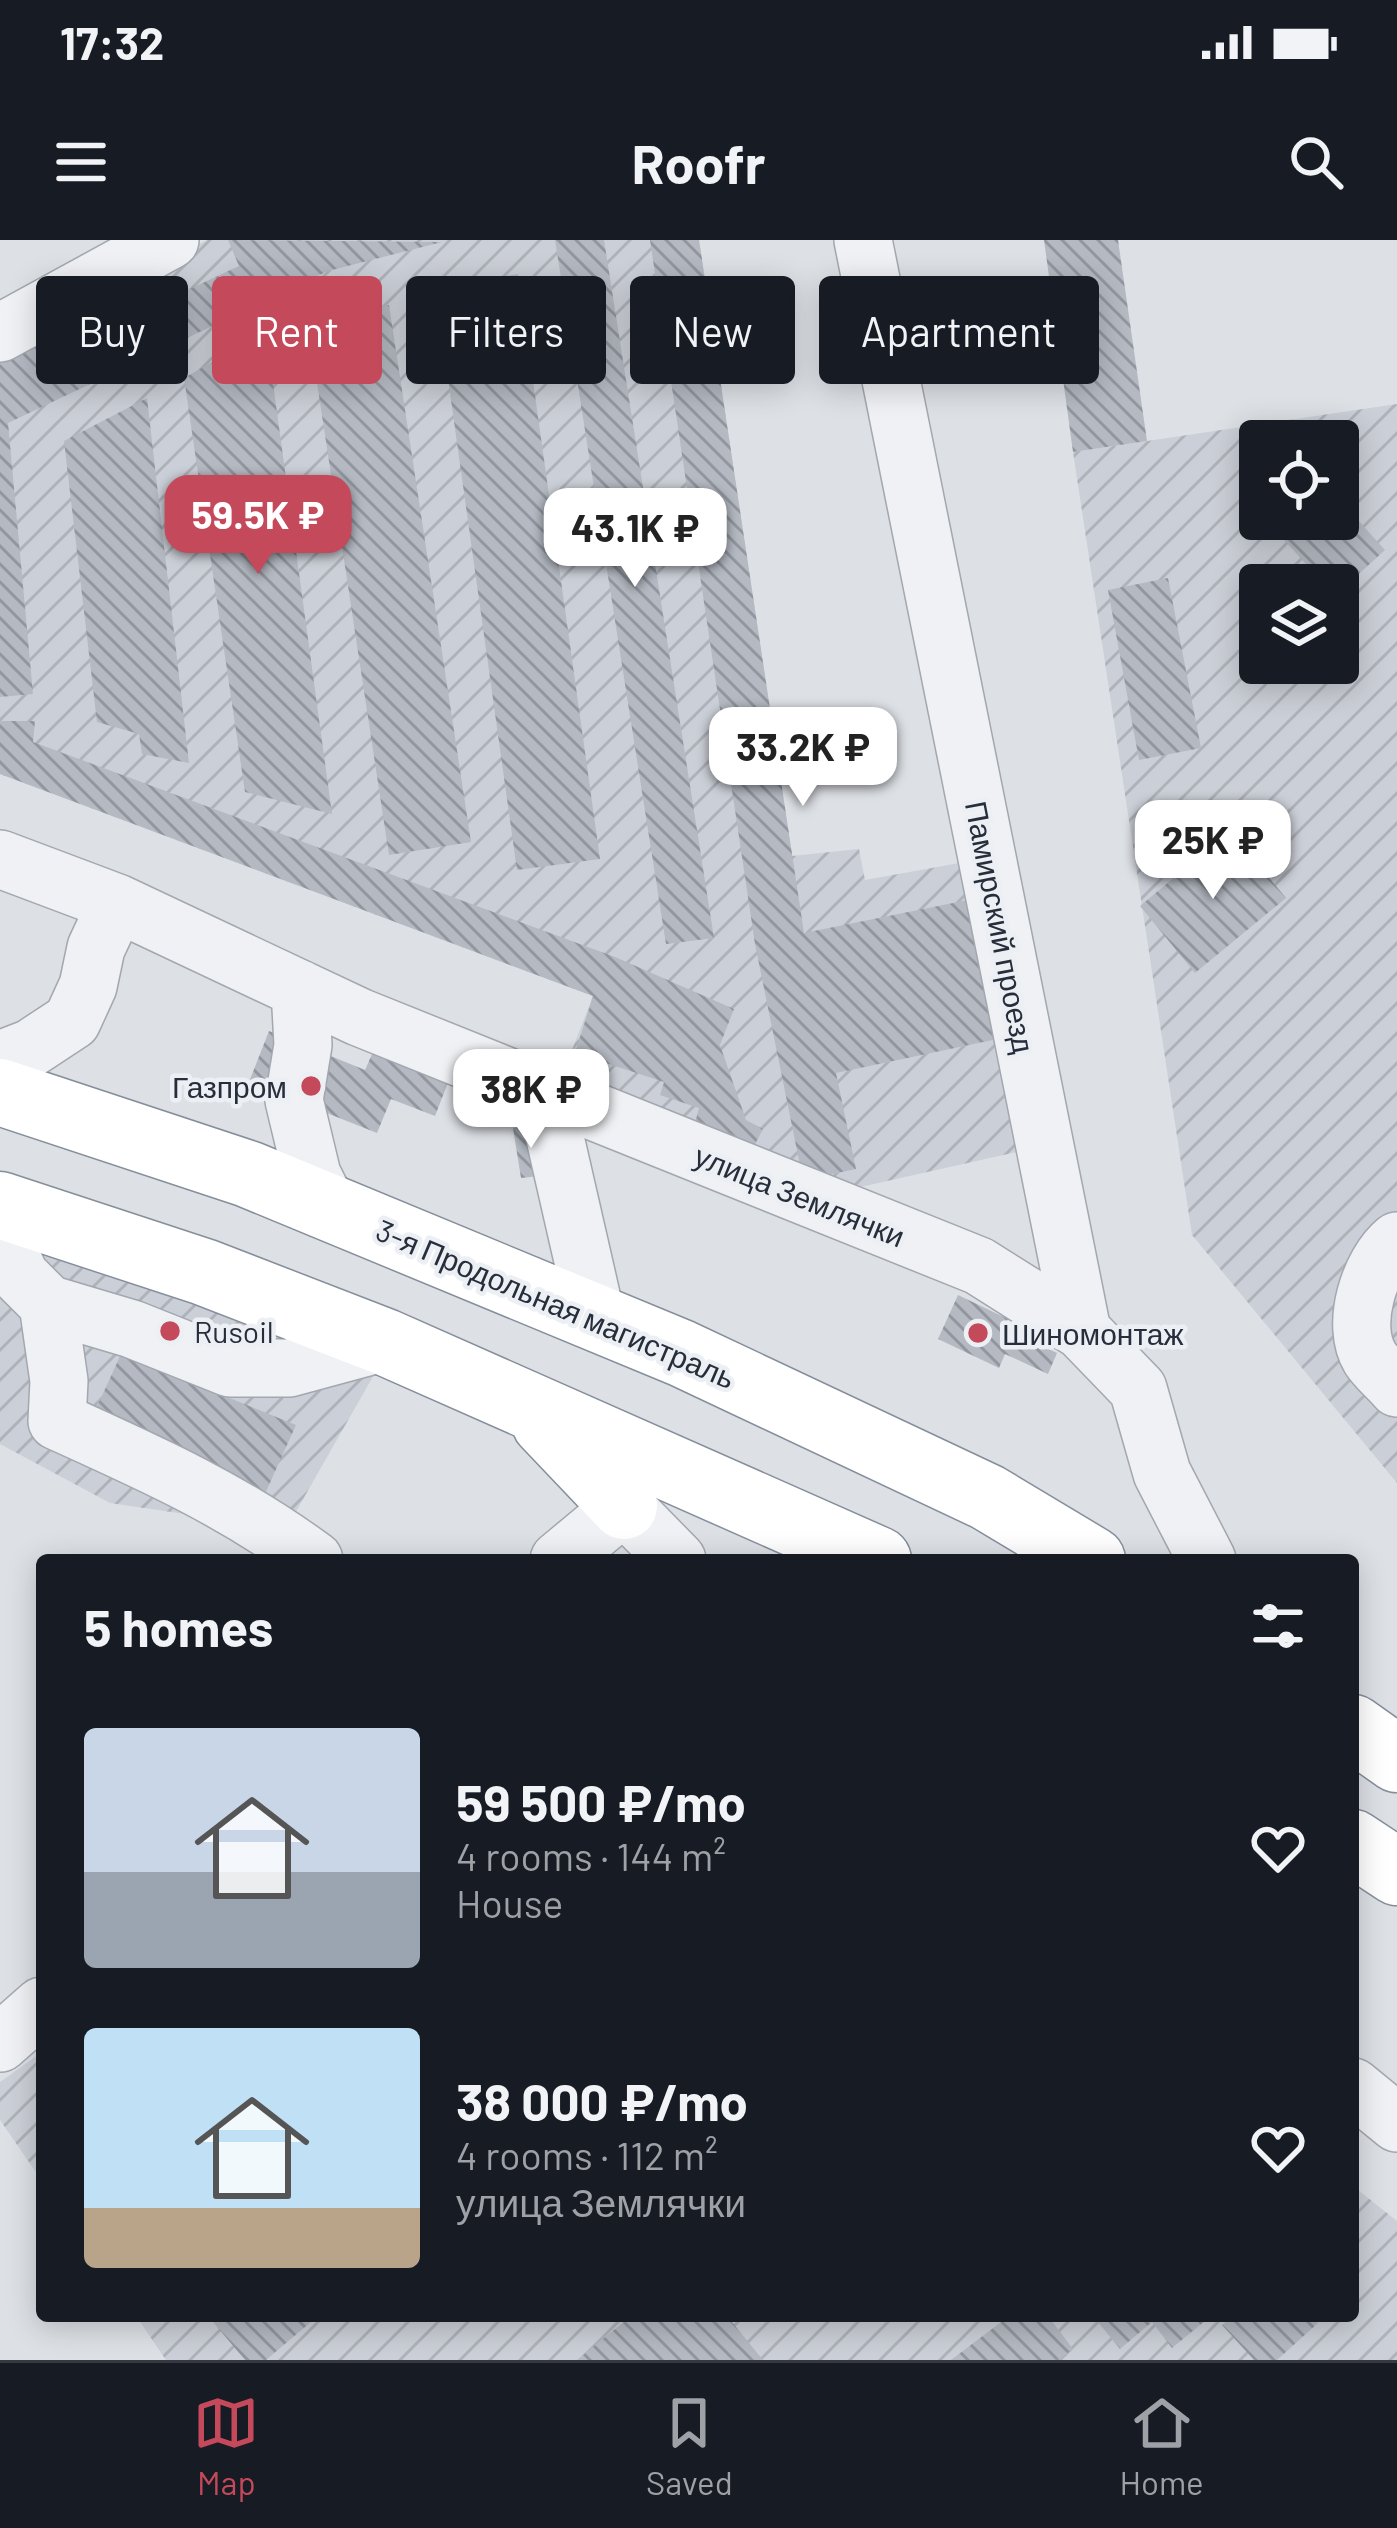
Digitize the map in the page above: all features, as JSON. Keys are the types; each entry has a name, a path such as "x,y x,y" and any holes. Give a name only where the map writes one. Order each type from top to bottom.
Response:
{"highway":[{"name":"3-я Продольная магистраль","path":"0,1092 248,1174 681,1353 987,1497 1082,1554"},
{"path":"0,1205 204,1272 385,1342 865,1554"},
{"path":"526,1403 624,1506"},
{"path":"1359,1732 1397,1759"},
{"path":"1359,1847 1397,1872"}],"street":[{"path":"0,333 170,240"},
{"name":"Памирский проезд","path":"863,240 1082,1331"},
{"name":"улица Землячки","path":"0,859 117,903 300,989 545,1094 979,1266 1082,1331 1138,1389 1162,1473 1204,1554"},
{"path":"0,1060 31,1048 72,1021 117,903"},
{"path":"300,989 303,1045 294,1100 312,1175 328,1207"},
{"path":"545,1094 596,1318"},
{"path":"0,1232 20,1276 48,1304 132,1329 230,1368 289,1368 385,1342"},
{"path":"1397,1241 1381,1254 1362,1305 1367,1355 1397,1388"},
{"path":"48,1304 59,1381 57,1421 202,1486 306,1554"},
{"path":"565,1554 624,1506 670,1554"},
{"path":"0,2043 36,2011"},
{"path":"1359,2092 1397,2123"}],"shaded area":[{"path":"207,240 699,240 704,276 630,276 630,384 721,384 792,856 859,849 865,880 965,862 1021,1151 820,1196 560,1081 593,996 0,774 0,351 36,332 36,384 188,384 188,276 140,276"},
{"path":"1397,404 1397,1483 1192,1235 1073,452 1239,427 1239,540 1359,540 1359,420 1289,420"},
{"path":"0,1241 379,1366 286,1529 110,1503 0,1444"},
{"path":"36,2056 36,2172 0,2120 0,2082"},
{"path":"1359,2191 1397,2221 1397,2360 166,2360 140,2322 1359,2322"}],"building":[{"path":"228,240 442,242 317,276 218,276 239,266"},
{"path":"555,240 604,240 714,938 666,944 578,384 606,384 606,276 561,276"},
{"path":"650,240 699,240 704,276 655,276"},
{"path":"1044,240 1118,240 1147,441 1073,452 1064,384 1099,384 1099,276 1049,276"},
{"path":"212,279 212,326 188,338 188,290"},
{"path":"389,305 471,842 389,855 317,384 382,384 382,306"},
{"path":"36,332 36,384 90,384 8,423 33,694 0,697 0,351"},
{"path":"212,362 212,384 273,384 332,814 245,792 185,384 188,376"},
{"path":"449,384 533,384 600,859 517,870"},
{"path":"671,384 721,384 804,933 978,898 1007,1037 836,1073 856,1169 803,1180 755,944"},
{"path":"147,398 189,763 142,754 139,734 97,722 64,441"},
{"path":"1359,521 1385,550 1359,574 1359,564 1306,564 1284,540 1359,540"},
{"path":"1168,578 1201,748 1139,760 1108,590"},
{"path":"0,721 35,721 33,742 615,957 734,1009 720,1045 746,1120 763,1129 752,1150 694,1127 699,1108 660,1095 664,1082 575,1053 593,996 0,774"},
{"path":"1230,831 1286,898 1195,973 1140,906"},
{"path":"269,1031 365,1070 376,1045 451,1075 435,1116 391,1099 377,1133 249,1082"},
{"path":"540,1124 548,1175 521,1178 513,1128"},
{"name":"Шиномонтаж","path":"958,1295 1008,1319 1004,1328 1057,1353 1048,1374 1005,1354 999,1368 938,1339"},
{"path":"121,1354 296,1425 264,1496 91,1420"},
{"path":"213,2322 311,2322 266,2360 245,2360"},
{"path":"624,2322 732,2322 763,2360 577,2360"},
{"path":"1001,2322 1053,2322 1073,2349 1058,2360 951,2360"},
{"path":"1098,2322 1152,2322 1120,2349"},
{"path":"1152,2322 1204,2322 1172,2348"},
{"path":"1318,2323 1277,2360 1254,2360 1222,2325"}],"place":[{"name":"Газпром","path":"311,1086"},
{"name":"Rusoil","path":"170,1331"},
{"name":"Шиномонтаж","path":"978,1333"}]}
